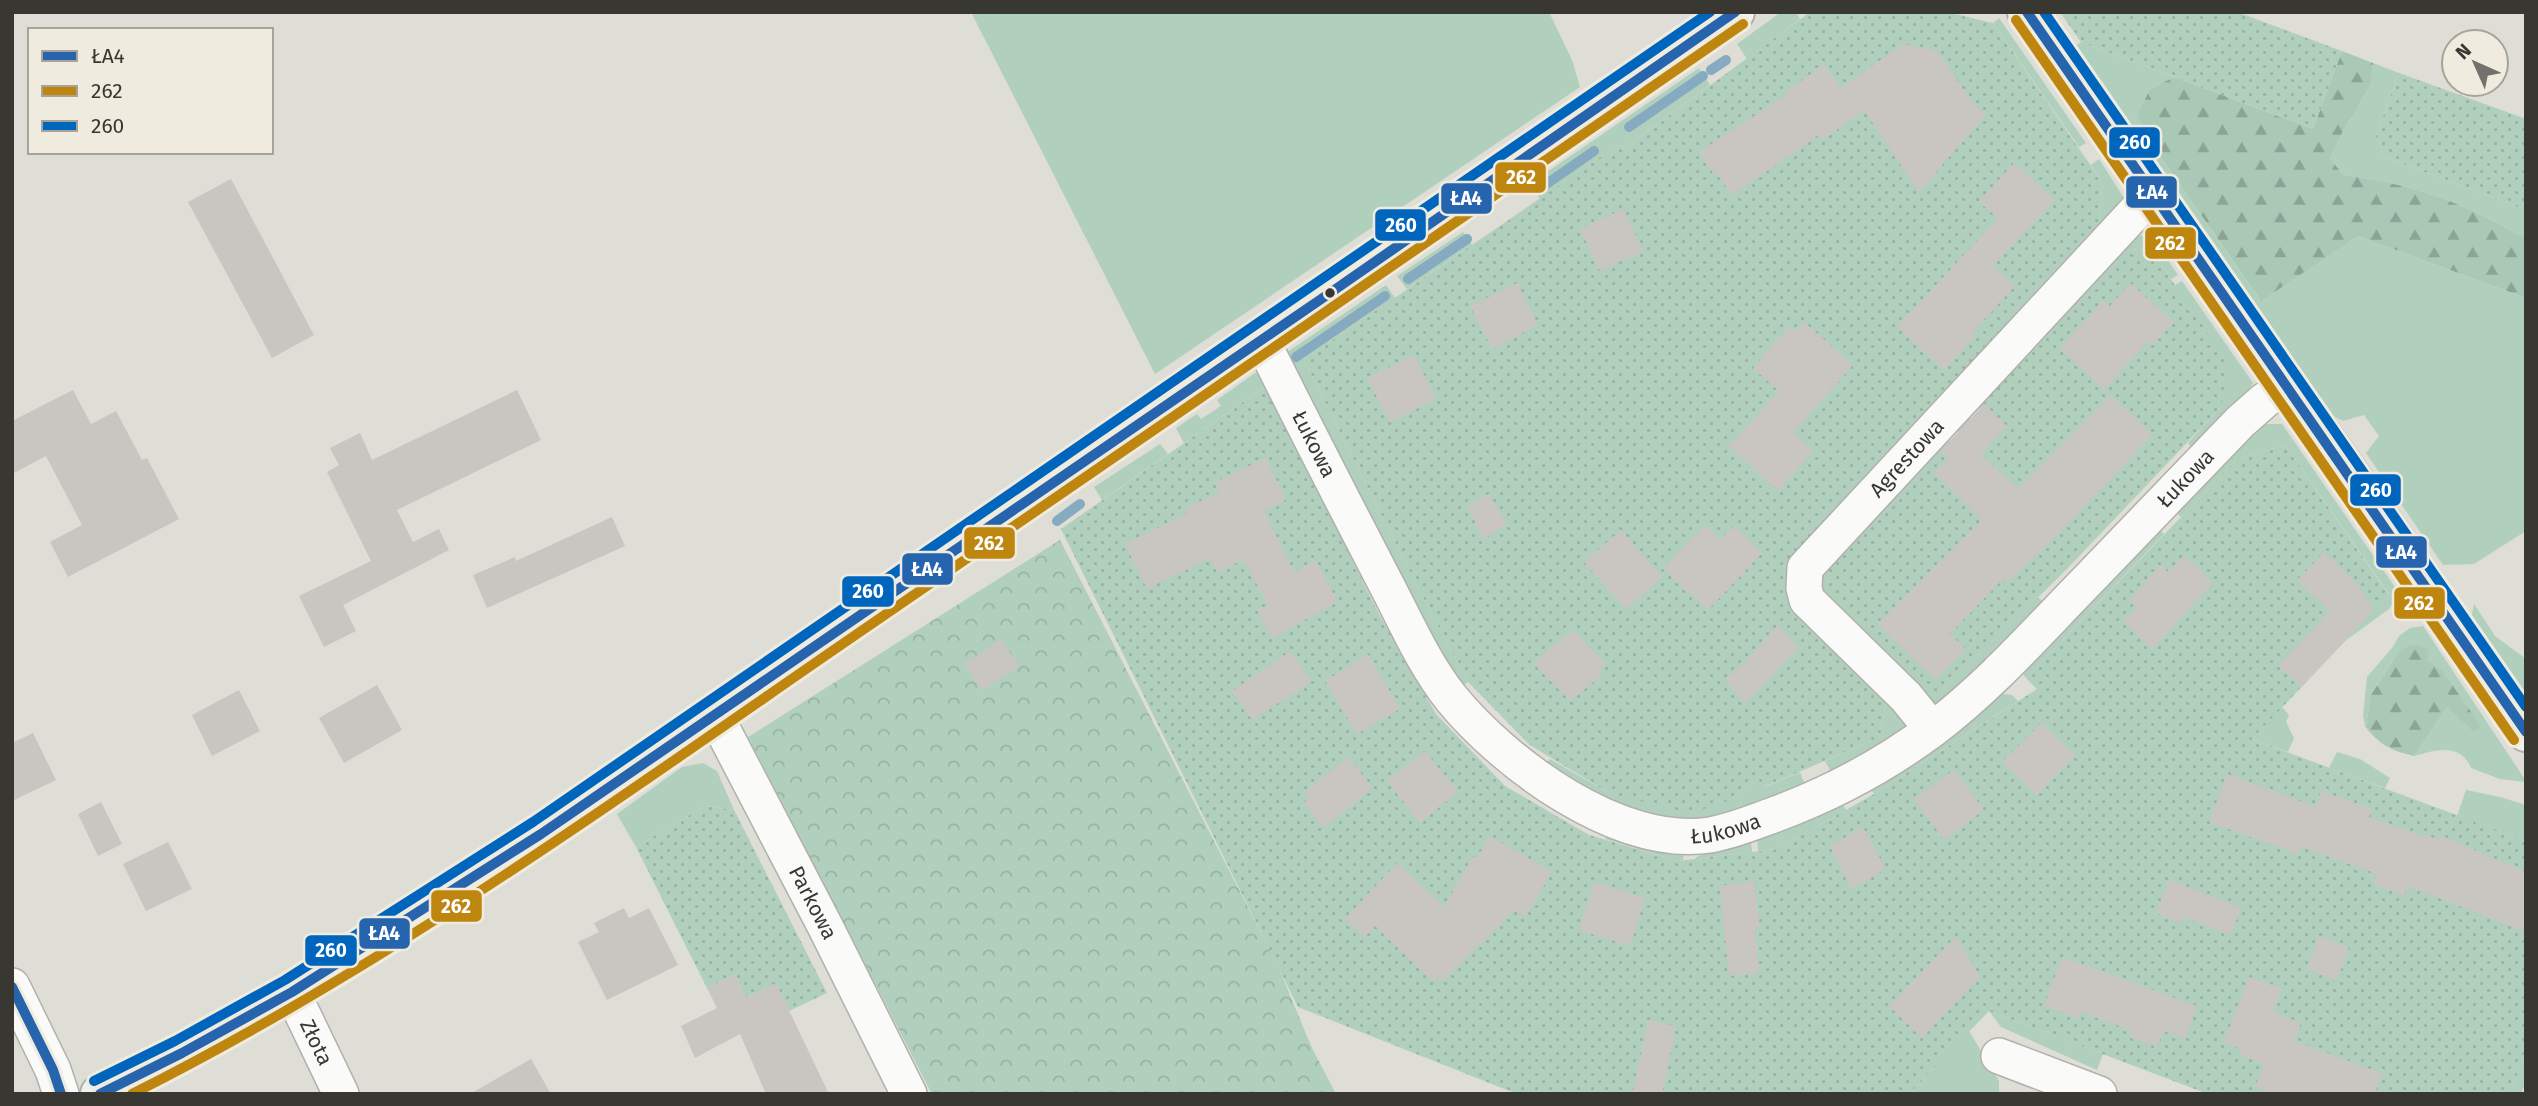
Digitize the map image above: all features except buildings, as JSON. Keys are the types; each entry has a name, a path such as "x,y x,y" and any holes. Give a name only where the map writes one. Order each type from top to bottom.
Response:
{"street":[{"path":"100,1094 182,1053 292,992 541,834 1735,12"},
{"path":"2027,12 2526,732"},
{"name":"Agrestowa","path":"1932,729 1906,696 1807,600 1804,588 1805,569 2154,193"},
{"name":"Łukowa","path":"1259,341 1270,356 1339,495 1437,677 1451,697 1487,736 1523,768 1567,798 1646,830 1675,835 1709,835 1742,827 1805,803 1867,770 1932,729 1987,682 2240,422 2265,400 2287,386"},
{"name":"Parkowa","path":"714,713 909,1094"},
{"path":"12,986 53,1070 61,1094"},
{"name":"Złota","path":"292,992 341,1094"},
{"path":"2015,1072 2099,1094"}],"green space":[{"path":"971,12 1549,12 1572,60 1580,87 1155,374"},
{"path":"1781,12 1796,12 1800,19 1747,59 1737,44"},
{"path":"1810,12 1947,12 1993,23 2102,182 2100,222 1787,561 1792,611 1886,701 1880,737 1764,787 1758,780 1728,801 1689,814 1609,793 1530,745 1468,682 1304,360 1618,145 1622,150"},
{"path":"2060,12 2237,12 2342,51 2313,129 2081,42"},
{"path":"1999,18 2086,143 2079,147 1993,23"},
{"path":"2081,42 2174,77 2150,89 2144,133 2260,300 2358,236 2526,298 2526,531 2474,564 2443,565 2366,453 2379,436 2364,415 2343,421 2323,410 2072,49"},
{"path":"2342,51 2373,63 2371,84 2330,158 2343,175 2391,183 2435,196 2526,236 2526,298 2358,236 2261,301 2144,133 2138,114 2150,89 2174,77 2313,129"},
{"path":"2373,63 2399,73 2376,136 2385,157 2526,210 2526,236 2456,204 2414,189 2343,175 2330,158 2371,84"},
{"path":"1699,68 1710,85 1622,150 1618,145 1540,199 1534,189 1534,181"},
{"path":"2399,73 2440,88 2440,98 2468,98 2526,119 2526,210 2385,157 2376,136"},
{"path":"2099,159 2124,198 2045,289 2042,286 2100,222 2102,182 2091,165"},
{"path":"1463,232 1472,245 1407,289 1397,276"},
{"path":"2136,236 2151,236 2178,275 2171,279 2151,250 2126,249 2122,245"},
{"path":"2126,249 2151,250 2229,364 2221,407 2065,571 1935,698 1827,594 1826,572 1939,450 1972,421 1983,403"},
{"path":"2182,281 2253,383 2245,396 2194,450 2188,443 2221,407 2175,285"},
{"path":"1386,285 1395,298 1304,360 1468,682 1460,689 1283,355"},
{"path":"1255,373 1259,373 1266,386 1184,443 1176,428 1197,414 1201,419 1221,406 1217,400"},
{"path":"1266,386 1378,612 1436,714 1505,786 1589,835 1678,861 1777,849 1874,794 2037,689 2026,678 2236,460 2285,445 2389,595 2252,739 2526,841 2526,1052 2510,1094 2208,1094 1989,1011 1909,1094 1517,1094 1298,1007 1061,529"},
{"path":"1269,392 1326,501 1323,502"},
{"path":"1963,413 1972,420 1959,434 1956,430 1826,572 1935,698 2038,597 2045,604 1941,704 1933,703 1821,597 1816,574"},
{"path":"2282,424 2399,593 2389,609 2345,641 2389,594 2285,445 2236,460 2181,517 2176,512 2259,426"},
{"path":"1160,444 1168,454 1102,500 1094,487"},
{"path":"2160,530 2164,534 2026,678 2021,672"},
{"path":"1060,540 1278,966 1311,1046 1336,1094 932,1094 748,737"},
{"path":"2474,604 2495,636 2526,659 2526,699 2471,620"},
{"path":"2423,626 2526,782 2500,779 2471,768 2461,754 2454,751 2438,750 2414,756 2447,707 2474,733 2481,726 2442,670 2427,660 2397,655 2371,695 2366,725 2372,736 2365,726 2363,715 2367,677 2399,636 2410,628"},
{"path":"1818,627 1909,715 1907,727 1903,732 1832,774 1825,761 1880,737 1886,702 1814,631"},
{"path":"2419,645 2429,650 2427,660 2442,670 2481,726 2474,733 2447,707 2414,756 2387,746 2366,726 2371,695 2397,655 2408,646"},
{"path":"2003,694 2012,695 2018,701 1874,794 1868,784"},
{"path":"2282,707 2289,715 2286,722 2294,738 2288,752 2252,739"},
{"path":"2337,752 2360,759 2390,778 2385,788 2329,768"},
{"path":"1550,759 1609,793 1728,801 1758,780 1765,787 1800,772 1806,787 1774,802 1686,824 1617,807 1544,766"},
{"path":"703,763 717,771 734,810 705,806 636,847 617,814 682,767"},
{"path":"2466,790 2526,805 2526,841 2457,816"},
{"path":"1840,799 1846,810 1777,849 1758,851 1757,839"},
{"path":"705,806 734,810 827,993 789,1011 776,984 746,998 735,975 707,988 636,847"},
{"path":"1610,833 1684,850 1683,860 1678,861 1605,839"},
{"path":"1751,842 1752,852 1695,859 1698,856"},
{"path":"1989,1011 2103,1054 2097,1070 2001,1027"},
{"path":"1969,1031 1999,1081 1999,1094 1909,1094"},
{"path":"2526,1052 2526,1081 2521,1094 2510,1094"}],"waterway":[{"path":"1711,70 1726,60"},
{"path":"1629,127 1703,76"},
{"path":"1548,183 1594,151"},
{"path":"1408,279 1467,239"},
{"path":"1296,357 1385,296"},
{"path":"1057,521 1080,504"}],"transit line":[{"name":"260","path":"94,1081 175,1041 285,980 533,822 1710,12"},
{"name":"ŁA4","path":"100,1094 182,1053 292,992 541,834 1735,12"},
{"name":"ŁA4","path":"2027,12 2526,732"},
{"name":"260","path":"2044,12 2526,707"},
{"name":"262","path":"2016,20 2514,740"},
{"name":"262","path":"132,1094 315,994 580,825 1743,24"},
{"name":"ŁA4","path":"12,987 53,1070 61,1094"}]}
